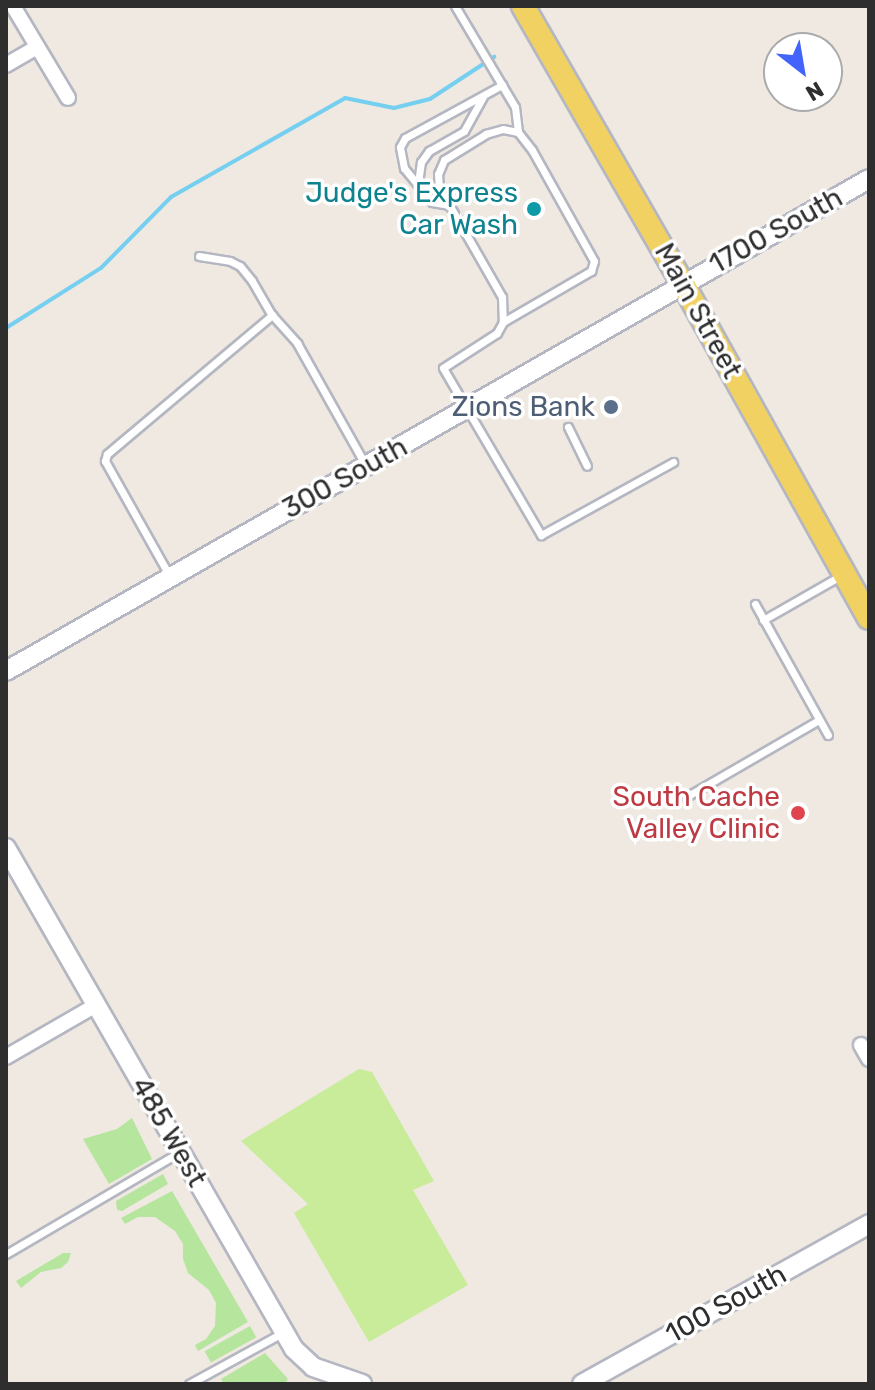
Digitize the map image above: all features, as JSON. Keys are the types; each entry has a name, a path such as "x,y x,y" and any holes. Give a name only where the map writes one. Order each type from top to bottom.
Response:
{"main road":[{"name":"Main Street","path":"523,6 683,284 869,618"}],"street":[{"path":"13,6 68,98"},
{"path":"6,65 37,47"},
{"name":"1700 South","path":"683,284 869,179"},
{"name":"300 South","path":"6,671 683,284"},
{"name":"485 West","path":"6,848 294,1349 313,1367 362,1384"},
{"path":"6,1057 96,1005"},
{"path":"861,1045 869,1059"},
{"name":"100 South","path":"582,1384 869,1224"}],"lane":[{"path":"455,6 515,107 518,132 532,150 594,261 591,271 503,322"},
{"path":"449,205 432,202 404,168 400,156 405,138 502,85"},
{"path":"418,183 421,162 429,151 464,131 483,97"},
{"path":"518,132 503,129 486,134 444,160 438,174 439,187 502,297 503,322 497,333 443,368 541,535 673,462"},
{"path":"199,256 240,266 272,315 297,343 366,466"},
{"path":"171,577 105,461 107,454 272,315"},
{"path":"568,427 587,466"},
{"path":"763,620 844,574"},
{"path":"755,604 828,735"},
{"path":"686,797 819,720"},
{"path":"6,1254 181,1152"},
{"path":"189,1384 284,1332"}],"green space":[{"path":"359,1069 372,1072 434,1181 413,1190 468,1285 369,1342 294,1213 308,1204 241,1141"},
{"path":"132,1118 152,1159 109,1184 83,1139 117,1129"},
{"path":"163,1174 168,1184 122,1211 117,1210 116,1201"},
{"path":"172,1191 248,1322 198,1351 195,1345 206,1339 215,1326 216,1303 209,1290 188,1273 183,1259 183,1244 175,1231 155,1217 138,1217 125,1224 121,1218"},
{"path":"63,1253 71,1253 68,1262 61,1268 41,1272 21,1288 16,1281"},
{"path":"250,1326 256,1337 211,1363 205,1351"},
{"path":"265,1353 288,1379 285,1384 224,1384 221,1379"}],"waterway":[{"path":"6,328 101,268 171,197 345,98 394,108 430,99 494,57"}],"place":[{"name":"Judge's Express Car Wash","path":"534,209"},
{"name":"Zions Bank","path":"611,407"},
{"name":"South Cache Valley Clinic","path":"798,813"}]}
